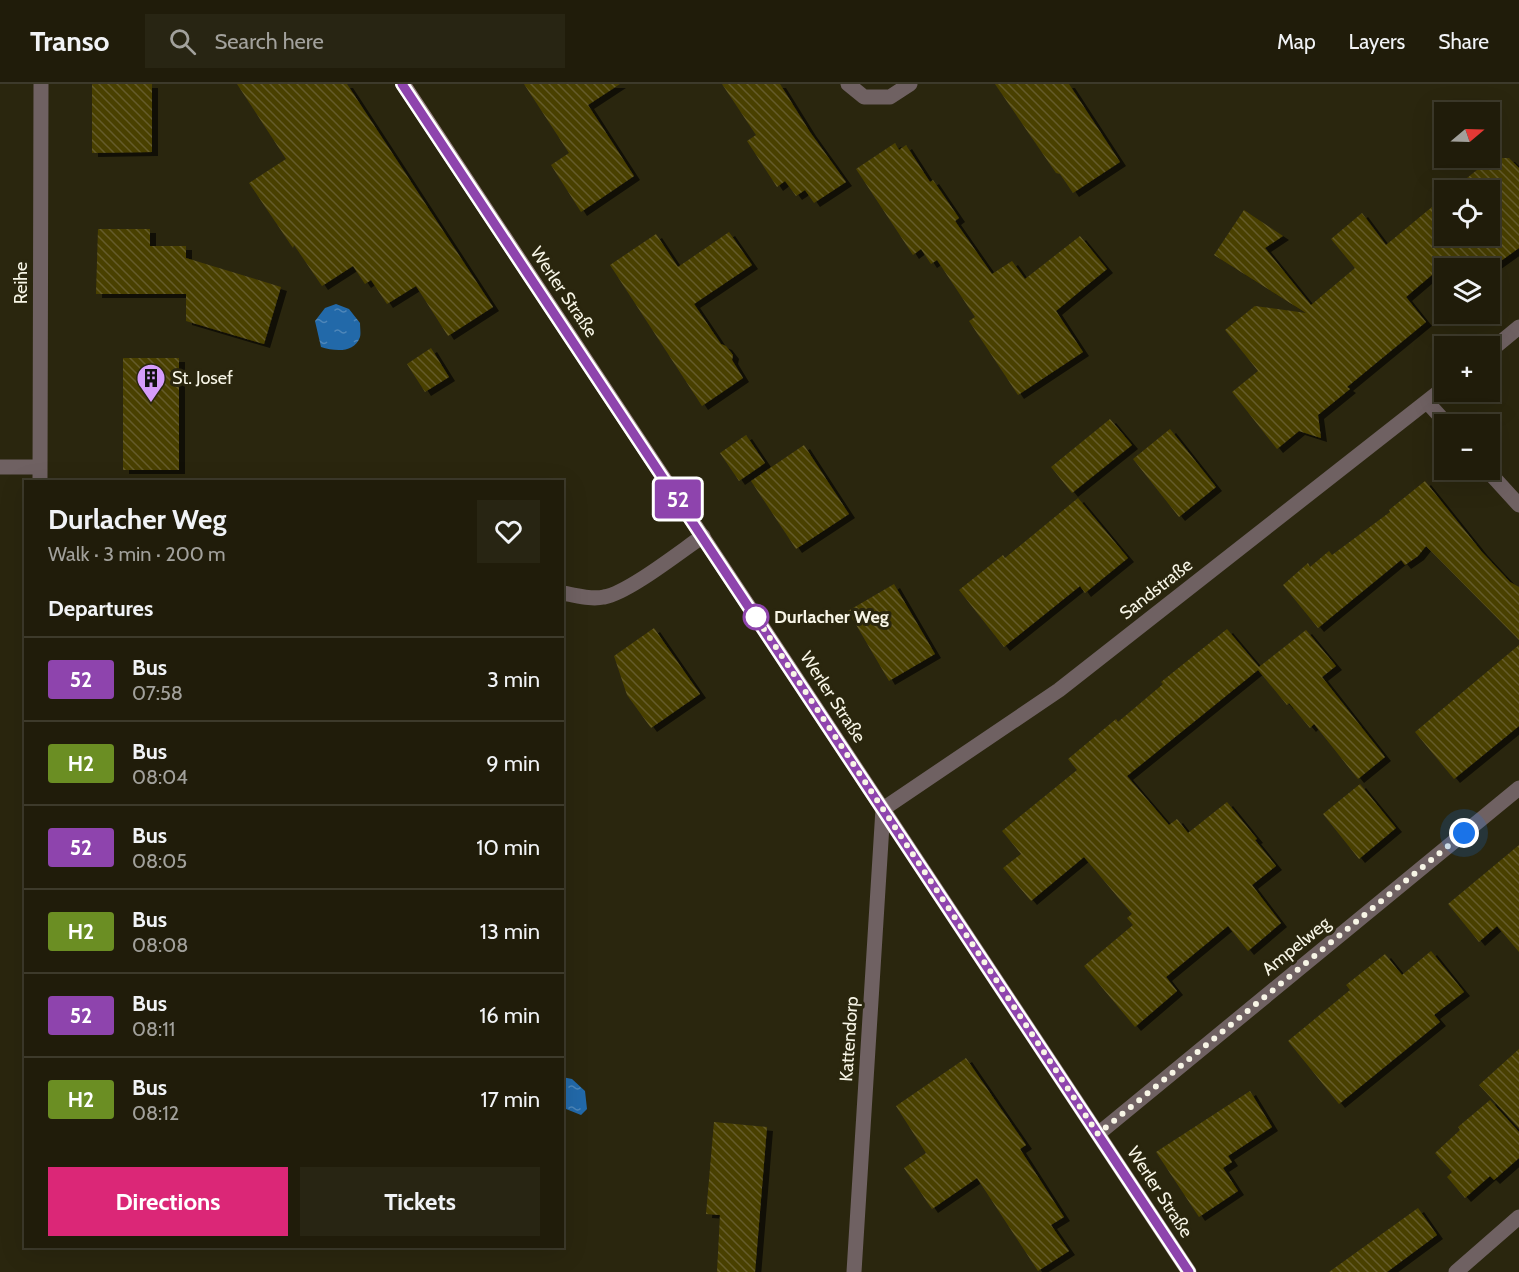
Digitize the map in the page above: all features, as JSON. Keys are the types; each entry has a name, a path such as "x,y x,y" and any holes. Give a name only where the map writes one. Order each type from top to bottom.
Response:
{"main road":[{"name":"Werler Straße","path":"403,84 1189,1272"}],"street":[{"name":"Reihe","path":"40,474 41,84"},
{"path":"848,84 864,97 890,96 910,84"},
{"path":"1500,343 1519,327"},
{"name":"Sandstraße","path":"883,808 1059,690 1434,396"},
{"path":"1427,402 1438,414"},
{"path":"0,467 40,474"},
{"path":"1496,480 1519,505"},
{"path":"564,593 605,597 626,589 703,536"},
{"name":"Ampelweg","path":"1098,1134 1519,788"},
{"name":"Kattendorp","path":"854,1272 883,808"},
{"path":"1456,1272 1519,1217"}],"water":[{"path":"336,304 349,309 360,323 360,336 357,342 348,349 332,350 321,347 315,321 325,308"},
{"path":"564,1077 572,1079 585,1091 587,1109 581,1115 566,1109"}],"building":[{"path":"92,84 152,84 152,152 92,153"},
{"path":"237,84 347,84 493,307 448,336 416,286 387,304 371,280 365,284 353,266 322,286 249,183 286,159"},
{"path":"524,84 620,84 588,105 634,176 581,212 551,165 569,153"},
{"path":"722,84 780,84 810,132 846,182 814,203 805,190 796,196 785,181 777,187 747,141 756,135"},
{"path":"995,84 1069,84 1120,162 1073,193 1060,174 1056,173"},
{"path":"895,143 899,150 906,145 930,182 933,180 959,218 955,221 992,274 1012,261 1025,279 1080,236 1107,269 1056,311 1083,352 1018,395 969,321 975,317 937,260 931,264 921,249 913,255 856,169"},
{"path":"1500,158 1509,158 1519,168 1519,248 1500,262 1500,258 1434,258 1434,273 1406,297 1426,322 1347,387 1350,389 1318,415 1321,438 1299,431 1277,449 1232,392 1258,371 1225,330 1255,306 1306,313 1214,255 1244,210 1283,236 1265,248 1311,305 1355,268 1331,239 1362,213 1386,245 1434,205 1434,246 1500,246 1500,180 1464,180 1480,168 1500,168"},
{"path":"98,229 150,229 150,246 186,246 186,258 281,287 264,344 186,321 186,294 96,294"},
{"path":"729,232 752,265 694,304 721,344 726,346 733,355 732,360 743,378 702,406 610,265 656,234 678,267"},
{"path":"431,348 449,377 425,392 407,364"},
{"name":"St. Josef","path":"123,358 179,358 179,470 123,470"},
{"path":"1110,419 1132,445 1072,493 1051,467"},
{"path":"1170,429 1216,487 1179,517 1133,459"},
{"path":"746,435 765,463 739,481 720,453"},
{"path":"804,445 849,514 796,549 751,481"},
{"path":"1425,481 1482,552 1510,582 1519,587 1519,640 1426,546 1418,556 1405,565 1401,560 1318,628 1283,585 1308,563 1310,567 1329,551 1332,555 1390,512 1389,510"},
{"path":"1078,498 1128,558 1085,593 1080,586 1004,647 959,590 1003,555 1005,558"},
{"path":"894,584 935,654 889,681 848,611"},
{"path":"654,628 700,694 651,728 627,695 614,656"},
{"path":"1227,629 1259,667 1306,630 1336,666 1322,677 1385,757 1358,779 1314,724 1310,728 1258,670 1127,776 1169,825 1177,819 1188,833 1227,802 1276,866 1252,885 1281,923 1248,951 1228,926 1166,977 1177,991 1135,1027 1084,966 1133,925 1127,918 1132,914 1084,857 1031,901 1003,868 1021,854 1002,831 1077,770 1068,759 1116,719 1118,722 1163,684 1161,682"},
{"path":"1519,645 1519,726 1454,779 1415,732"},
{"path":"1360,784 1396,828 1359,859 1323,814"},
{"path":"1519,845 1519,952 1497,926 1479,942 1448,904"},
{"path":"1431,951 1464,992 1434,1015 1440,1022 1339,1104 1288,1041 1350,990 1346,985 1385,954 1402,975"},
{"path":"1519,1049 1519,1128 1479,1085"},
{"path":"966,1058 1026,1145 1020,1149 1064,1217 1051,1225 1069,1251 1038,1271 977,1178 932,1209 904,1168 926,1153 896,1106"},
{"path":"1250,1091 1272,1127 1228,1156 1232,1162 1223,1168 1238,1191 1199,1217 1156,1152"},
{"path":"1490,1100 1519,1132 1519,1158 1494,1180 1490,1176 1465,1198 1447,1177 1452,1172 1435,1153 1460,1130 1458,1127"},
{"path":"714,1122 767,1127 755,1272 717,1272 720,1215 706,1214"},
{"path":"1418,1208 1437,1235 1387,1272 1329,1272"}],"bus line":[{"name":"52","path":"402,84 1189,1272"}],"place":[{"name":"St. Josef","path":"151,404"},
{"name":"Durlacher Weg","path":"756,617"}],"route":[{"path":"756,617 754,614 1098,1134 1464,833"}]}
